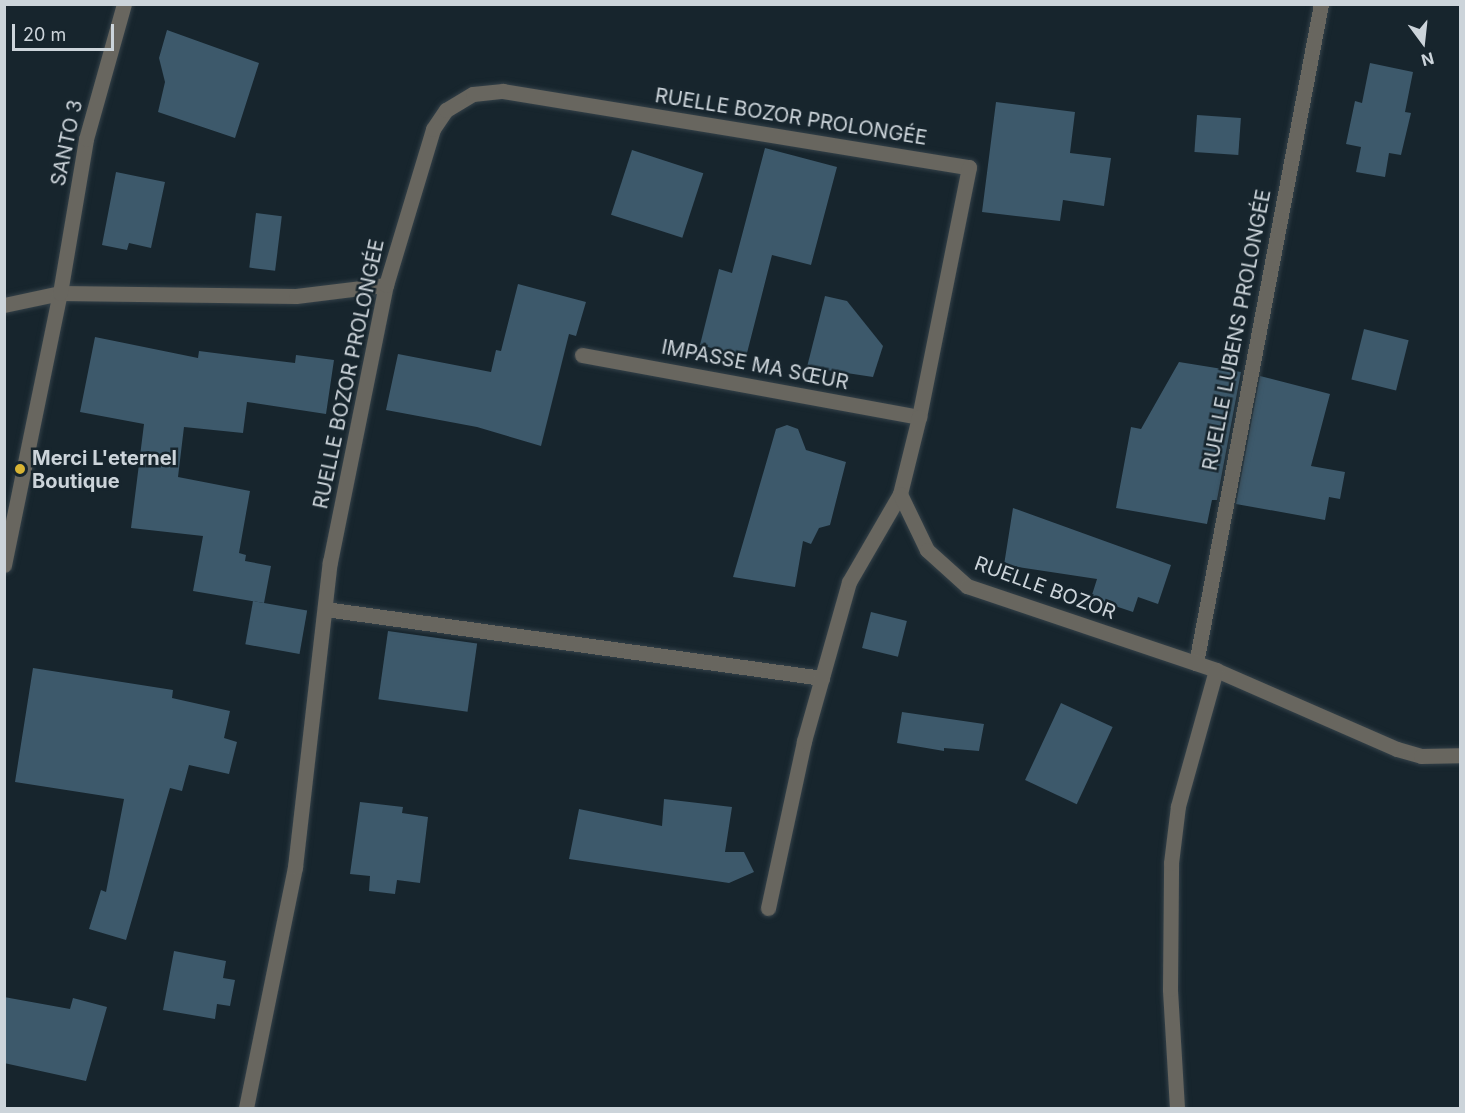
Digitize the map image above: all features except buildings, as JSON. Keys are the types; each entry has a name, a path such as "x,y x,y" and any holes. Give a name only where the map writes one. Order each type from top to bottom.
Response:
{"street":[{"name":"SANTO 3","path":"4,565 60,293 86,139 124,4"},
{"name":"RUELLE LUBENS PROLONGÉE","path":"1196,663 1321,4"},
{"name":"RUELLE BOZOR PROLONGÉE","path":"246,1108 295,867 330,562 386,285 433,129 446,110 473,94 503,91 969,167 919,417"},
{"path":"4,305 60,293 296,296 386,285"},
{"name":"IMPASSE MA SŒUR","path":"582,355 919,417"},
{"path":"768,908 822,678 849,582 900,494 919,417"},
{"name":"RUELLE BOZOR","path":"900,494 927,550 966,586 1216,670 1397,749 1421,756 1461,755"},
{"path":"325,609 822,678"},
{"path":"1177,1108 1170,989 1171,863 1178,806 1216,670"}],"place":[{"name":"Merci L'eternel Boutique","path":"20,469"}]}
